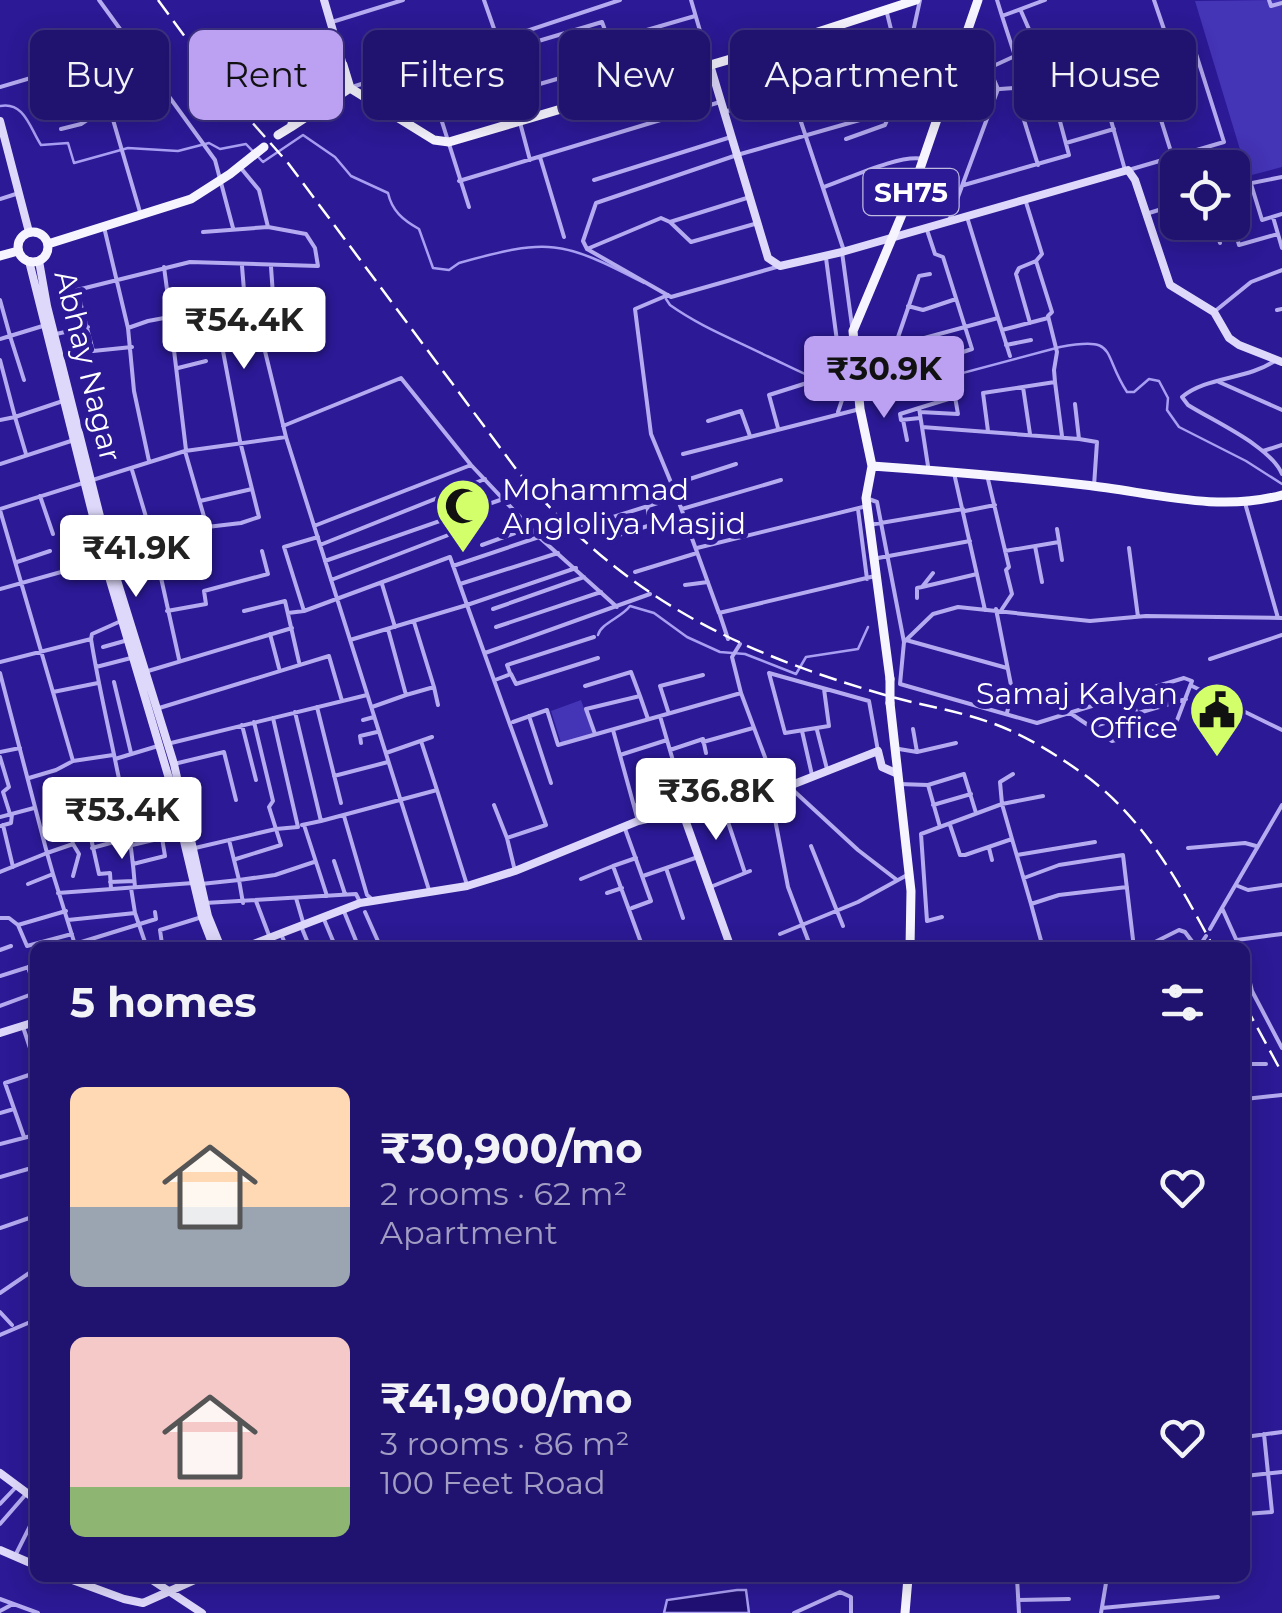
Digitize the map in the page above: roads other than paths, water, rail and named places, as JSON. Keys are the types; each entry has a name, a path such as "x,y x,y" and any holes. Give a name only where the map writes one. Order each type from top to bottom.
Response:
{"main road":[{"path":"820,30 918,0"},
{"name":"SH75","path":"968,30 978,0"},
{"path":"710,65 730,59"},
{"path":"291,128 298,102 309,87 344,65 350,88 434,140 449,142 559,111"},
{"path":"278,134 350,88"},
{"name":"SH75","path":"910,942 909,874 890,679 871,578 873,559 864,504 872,466 859,403 853,336 936,120"},
{"path":"48,244 191,199 264,147"},
{"path":"0,256 18,251 34,261 47,253 48,244 40,233 30,232 20,238 18,251"},
{"path":"872,466 1094,486 1204,501 1245,503 1282,495"},
{"path":"905,1613 910,1582"}],"street":[{"path":"100,0 215,160 233,228"},
{"path":"324,0 344,65"},
{"path":"332,22 403,0"},
{"path":"484,0 494,30"},
{"path":"528,30 620,0"},
{"path":"691,0 700,30"},
{"path":"913,30 918,0"},
{"path":"994,65 1014,56 997,0"},
{"path":"1002,16 1046,0"},
{"path":"1154,0 1164,30"},
{"path":"1269,0 1271,6 1282,3"},
{"path":"886,9 891,30"},
{"path":"1020,9 1029,30"},
{"path":"539,41 602,22 609,42 695,16"},
{"path":"840,23 842,30"},
{"path":"1196,51 1224,142 1198,150"},
{"path":"710,65 768,258 780,266"},
{"path":"0,87 30,78"},
{"path":"949,221 998,89 994,81"},
{"path":"350,88 363,84"},
{"path":"998,89 1014,88 1038,165"},
{"path":"459,181 730,105"},
{"path":"61,129 87,120"},
{"path":"113,120 142,216"},
{"path":"442,120 469,208"},
{"path":"802,120 843,252 853,336 894,346 998,318"},
{"path":"860,120 737,155 596,203 583,241 587,249 671,297 1160,161"},
{"path":"846,139 885,125 887,120"},
{"path":"964,185 1069,155 1060,120"},
{"path":"1112,120 1170,284 1214,312 1229,338 1279,361"},
{"path":"1161,120 1170,150"},
{"path":"0,121 4,154 30,232"},
{"path":"522,122 530,160"},
{"path":"1066,143 1114,128"},
{"path":"594,180 731,137"},
{"path":"824,187 915,157 923,159"},
{"path":"540,158 564,237"},
{"path":"240,166 260,190 268,227"},
{"path":"1282,177 1251,184 1262,220 1282,214"},
{"path":"0,199 19,193"},
{"path":"670,222 750,197"},
{"path":"1025,199 1042,254 1016,274 1030,322"},
{"path":"1146,214 1160,210"},
{"path":"967,216 1010,356"},
{"path":"1272,217 1282,248"},
{"path":"587,249 661,218 691,242 758,223"},
{"path":"104,227 132,346 134,391 150,462"},
{"path":"132,346 94,353 77,290 190,262 316,268 319,262 306,234 268,227 203,232"},
{"path":"918,340 925,363 970,351 943,257 934,254 926,227"},
{"path":"1238,240 1239,245 1280,237"},
{"path":"826,256 844,394 838,412"},
{"path":"34,261 63,401 156,709 170,782 215,942"},
{"name":"Abhay Nagar","path":"34,261 56,334 89,482"},
{"path":"1002,330 1048,318 1052,312 1036,261"},
{"path":"242,266 246,306 262,339 286,437 430,894"},
{"path":"128,328 170,315 271,302 272,266"},
{"path":"164,267 186,451 208,527"},
{"path":"1214,312 1252,282 1282,270"},
{"path":"900,380 894,346 919,276 930,274"},
{"path":"668,295 636,309 650,434 698,550 728,639"},
{"path":"908,306 923,310 956,299"},
{"path":"0,300 24,380"},
{"path":"152,537 258,517 215,309"},
{"path":"1048,318 1057,352 1054,370 1063,437"},
{"path":"0,339 46,325"},
{"path":"56,334 88,327"},
{"path":"1006,345 1031,340"},
{"path":"0,360 26,454"},
{"path":"178,368 206,361"},
{"path":"1279,361 1186,393 1184,400 1263,451 1276,462 1282,474"},
{"path":"283,426 401,378 471,465 539,537 618,607"},
{"path":"778,428 769,395 810,382 844,394"},
{"path":"988,431 984,393 1056,382"},
{"path":"1219,382 1282,410"},
{"path":"1023,387 1030,434"},
{"path":"904,420 920,413 954,397 958,414 920,413 900,414 907,440"},
{"path":"0,420 63,401"},
{"path":"683,454 859,403"},
{"path":"1075,404 1078,439"},
{"path":"708,422 741,411 750,436"},
{"path":"920,413 929,470"},
{"path":"922,427 1097,442 1094,486"},
{"path":"73,761 0,509 186,451 286,437"},
{"path":"0,464 74,440"},
{"path":"1263,451 1282,445"},
{"path":"671,485 736,464"},
{"path":"314,526 471,465"},
{"path":"132,470 152,537 180,661"},
{"path":"954,472 984,610"},
{"path":"988,475 1012,594 998,610"},
{"path":"320,545 485,479"},
{"path":"682,508 781,480"},
{"path":"89,482 104,560 133,657 163,745 174,764 195,848 202,917 214,942"},
{"path":"200,501 252,489"},
{"path":"40,496 53,534"},
{"path":"581,527 676,496"},
{"path":"325,561 503,498"},
{"path":"635,572 698,550 877,502 905,641 900,684 1037,723 1184,678 1192,681 1176,723 1112,742 1070,713"},
{"path":"905,641 934,614 958,607 1090,622 1138,617 1280,618 1245,503"},
{"path":"719,614 871,578 864,504"},
{"path":"647,506 651,525"},
{"path":"869,525 994,506"},
{"path":"604,519 612,538 651,525 658,528 685,521"},
{"path":"482,545 531,528"},
{"path":"1057,528 1062,560"},
{"path":"331,580 464,529"},
{"path":"304,611 284,547 318,537"},
{"path":"453,566 539,537"},
{"path":"873,559 970,541"},
{"path":"1005,551 1060,542"},
{"path":"1035,546 1042,582"},
{"path":"1128,548 1138,617"},
{"path":"17,562 50,552"},
{"path":"167,610 206,604 204,591 268,574 262,552"},
{"path":"460,584 558,552"},
{"path":"288,613 304,611 450,557 546,825 507,838"},
{"path":"0,589 104,560"},
{"path":"350,640 576,568"},
{"path":"922,587 933,573"},
{"path":"917,598 917,588 977,574"},
{"path":"494,609 584,577"},
{"path":"381,582 395,627"},
{"path":"685,585 708,582"},
{"path":"496,627 601,592"},
{"path":"485,653 650,594"},
{"path":"244,611 285,601 299,664"},
{"path":"998,610 1012,690 1006,712"},
{"path":"122,620 92,634 91,639 132,845 135,912 147,942"},
{"path":"414,621 438,705"},
{"path":"144,672 292,628"},
{"path":"388,629 406,696"},
{"path":"270,634 280,669"},
{"path":"1210,659 1282,635"},
{"path":"594,637 507,665 516,684 598,658"},
{"path":"0,662 91,639"},
{"path":"102,647 128,640"},
{"path":"905,641 1008,668"},
{"path":"740,644 732,657 769,768 858,850 897,880"},
{"path":"156,709 329,656 342,701"},
{"path":"96,666 133,657"},
{"path":"585,686 631,672 648,719"},
{"path":"0,673 3,697 22,748 52,874 74,942"},
{"path":"824,689 829,726 784,733 768,673 869,701 882,767 898,779 928,785 964,774 976,813"},
{"path":"495,680 511,674"},
{"path":"669,713 660,686 703,676"},
{"path":"114,682 131,753"},
{"path":"53,692 98,683"},
{"path":"372,708 434,686"},
{"path":"1191,686 1282,730"},
{"path":"511,722 547,710 558,745 742,693"},
{"path":"28,778 73,761 131,753 367,694"},
{"path":"1130,694 1143,732"},
{"path":"595,735 586,710 640,696"},
{"path":"1092,728 1186,699"},
{"path":"317,707 341,802"},
{"path":"295,712 320,821"},
{"path":"529,716 551,782"},
{"path":"660,716 676,771"},
{"path":"363,720 374,717"},
{"path":"273,718 301,826 327,896"},
{"path":"236,859 281,845 268,806 273,800 254,722"},
{"path":"242,725 256,780"},
{"path":"670,750 753,728"},
{"path":"816,728 827,769"},
{"path":"912,729 917,752"},
{"path":"613,730 638,821"},
{"path":"802,730 812,776"},
{"path":"361,744 360,736 379,732"},
{"path":"386,754 432,737"},
{"path":"421,740 467,886"},
{"path":"620,755 667,740"},
{"path":"704,742 706,753"},
{"path":"894,748 917,752 956,742"},
{"path":"13,867 1,826 11,822 11,814 3,792 8,787 0,754 22,748"},
{"path":"205,903 345,894 364,898 430,894 467,886 515,872 638,821 789,786 878,751"},
{"path":"174,764 225,753 236,800"},
{"path":"334,776 388,762"},
{"path":"634,806 769,768"},
{"path":"1013,774 1000,782 1002,804 1041,942"},
{"path":"42,831 51,819 170,782"},
{"path":"928,785 940,827"},
{"path":"195,848 344,816 436,790"},
{"path":"769,790 788,887 808,942"},
{"path":"933,804 971,794"},
{"path":"942,916 928,921 921,834 1002,804 1043,796"},
{"path":"708,888 747,872 720,800"},
{"path":"92,848 114,842 103,801"},
{"path":"494,805 515,872"},
{"path":"1210,929 1282,805"},
{"path":"84,807 99,874 110,874 110,886"},
{"path":"0,817 36,808"},
{"path":"682,808 729,942"},
{"path":"65,814 79,854 73,876"},
{"path":"344,816 364,898"},
{"path":"1272,822 1282,823"},
{"path":"950,824 960,856 1012,839"},
{"path":"624,826 651,901 630,909"},
{"path":"132,845 162,838 165,856 133,864"},
{"path":"229,840 243,903"},
{"path":"1016,855 1095,842"},
{"path":"1188,848 1245,842 1256,846"},
{"path":"0,872 73,844"},
{"path":"811,846 842,926"},
{"path":"989,848 992,860"},
{"path":"1024,878 1059,865 1124,856 1133,942"},
{"path":"642,876 698,857"},
{"path":"581,879 636,858"},
{"path":"58,893 110,886 239,880 275,875 314,862"},
{"path":"334,862 345,894"},
{"path":"614,866 640,942"},
{"path":"666,868 683,918"},
{"path":"28,884 52,874"},
{"path":"780,934 909,874"},
{"path":"1236,886 1248,890 1282,886"},
{"path":"1031,904 1059,895 1127,887"},
{"path":"607,893 622,888"},
{"path":"296,898 308,942"},
{"path":"259,942 364,898"},
{"path":"256,901 270,938"},
{"path":"1222,908 1237,940 1282,934"},
{"path":"344,909 358,942"},
{"path":"18,925 66,910"},
{"path":"68,920 135,912"},
{"path":"87,942 156,919 154,912"},
{"path":"365,912 378,942"},
{"path":"162,942 160,930 202,917"},
{"path":"323,917 333,942"},
{"path":"0,918 9,918 18,925 30,945"},
{"path":"1156,942 1179,930 1193,942"},
{"path":"42,942 72,934"},
{"path":"281,934 284,942"},
{"path":"1202,942 1206,936"},
{"path":"0,950 11,946"},
{"path":"0,976 30,967"},
{"path":"1250,983 1282,1048"},
{"path":"0,1006 30,993"},
{"path":"0,1034 30,1024"},
{"path":"23,1027 30,1048"},
{"path":"1274,1034 1282,1033"},
{"path":"1250,1064 1266,1064"},
{"path":"0,1074 24,1138"},
{"path":"5,1083 30,1075"},
{"path":"1250,1098 1282,1094"},
{"path":"0,1097 9,1095"},
{"path":"0,1113 14,1109"},
{"path":"0,1144 30,1136"},
{"path":"0,1177 30,1168"},
{"path":"0,1228 30,1218"},
{"path":"0,1293 30,1272"},
{"path":"0,1312 12,1325"},
{"path":"0,1334 30,1322"},
{"path":"1250,1436 1282,1432"},
{"path":"1250,1514 1272,1512 1264,1434"},
{"path":"1250,1475 1282,1472"},
{"path":"0,1473 30,1495"},
{"path":"0,1504 17,1486"},
{"path":"0,1524 30,1497"},
{"path":"14,1557 30,1526"},
{"path":"0,1550 30,1563"},
{"path":"78,1582 144,1602 189,1582"},
{"path":"156,1582 202,1613"},
{"path":"1017,1582 1019,1613"},
{"path":"1105,1582 1102,1610 1218,1598"},
{"path":"794,1613 840,1592 851,1597 851,1613"},
{"path":"0,1599 38,1613"},
{"path":"1018,1600 1069,1599"},
{"path":"139,1613 144,1602"},
{"path":"4,1611 13,1604"}],"waterway":[{"path":"0,106 21,112 41,145 68,143 74,163 128,148 178,151 209,143 220,149 246,144 263,162 303,135 335,157 351,176 388,193 399,214 419,229 433,268 449,270 459,263 514,250 554,248 593,258 644,283"},
{"path":"666,299 682,313 717,332 809,376 854,390"},
{"path":"862,392 895,391 1060,347 1092,344 1106,350 1127,392 1134,392 1149,379 1159,381 1168,398 1167,410 1179,427 1282,484"},
{"path":"598,635 630,606 654,613 687,637 720,652 745,654 796,674 806,657 858,649 868,627"}],"railway":[{"path":"158,0 227,94 288,163 516,469 596,551 638,584 728,637 829,678 989,722 1060,758 1104,790 1142,831 1211,942"},
{"path":"1250,1014 1282,1073"}],"place":[{"name":"Mohammad Angloliya Masjid","path":"463,555"},
{"name":"Samaj Kalyan Office","path":"1217,759"}]}
